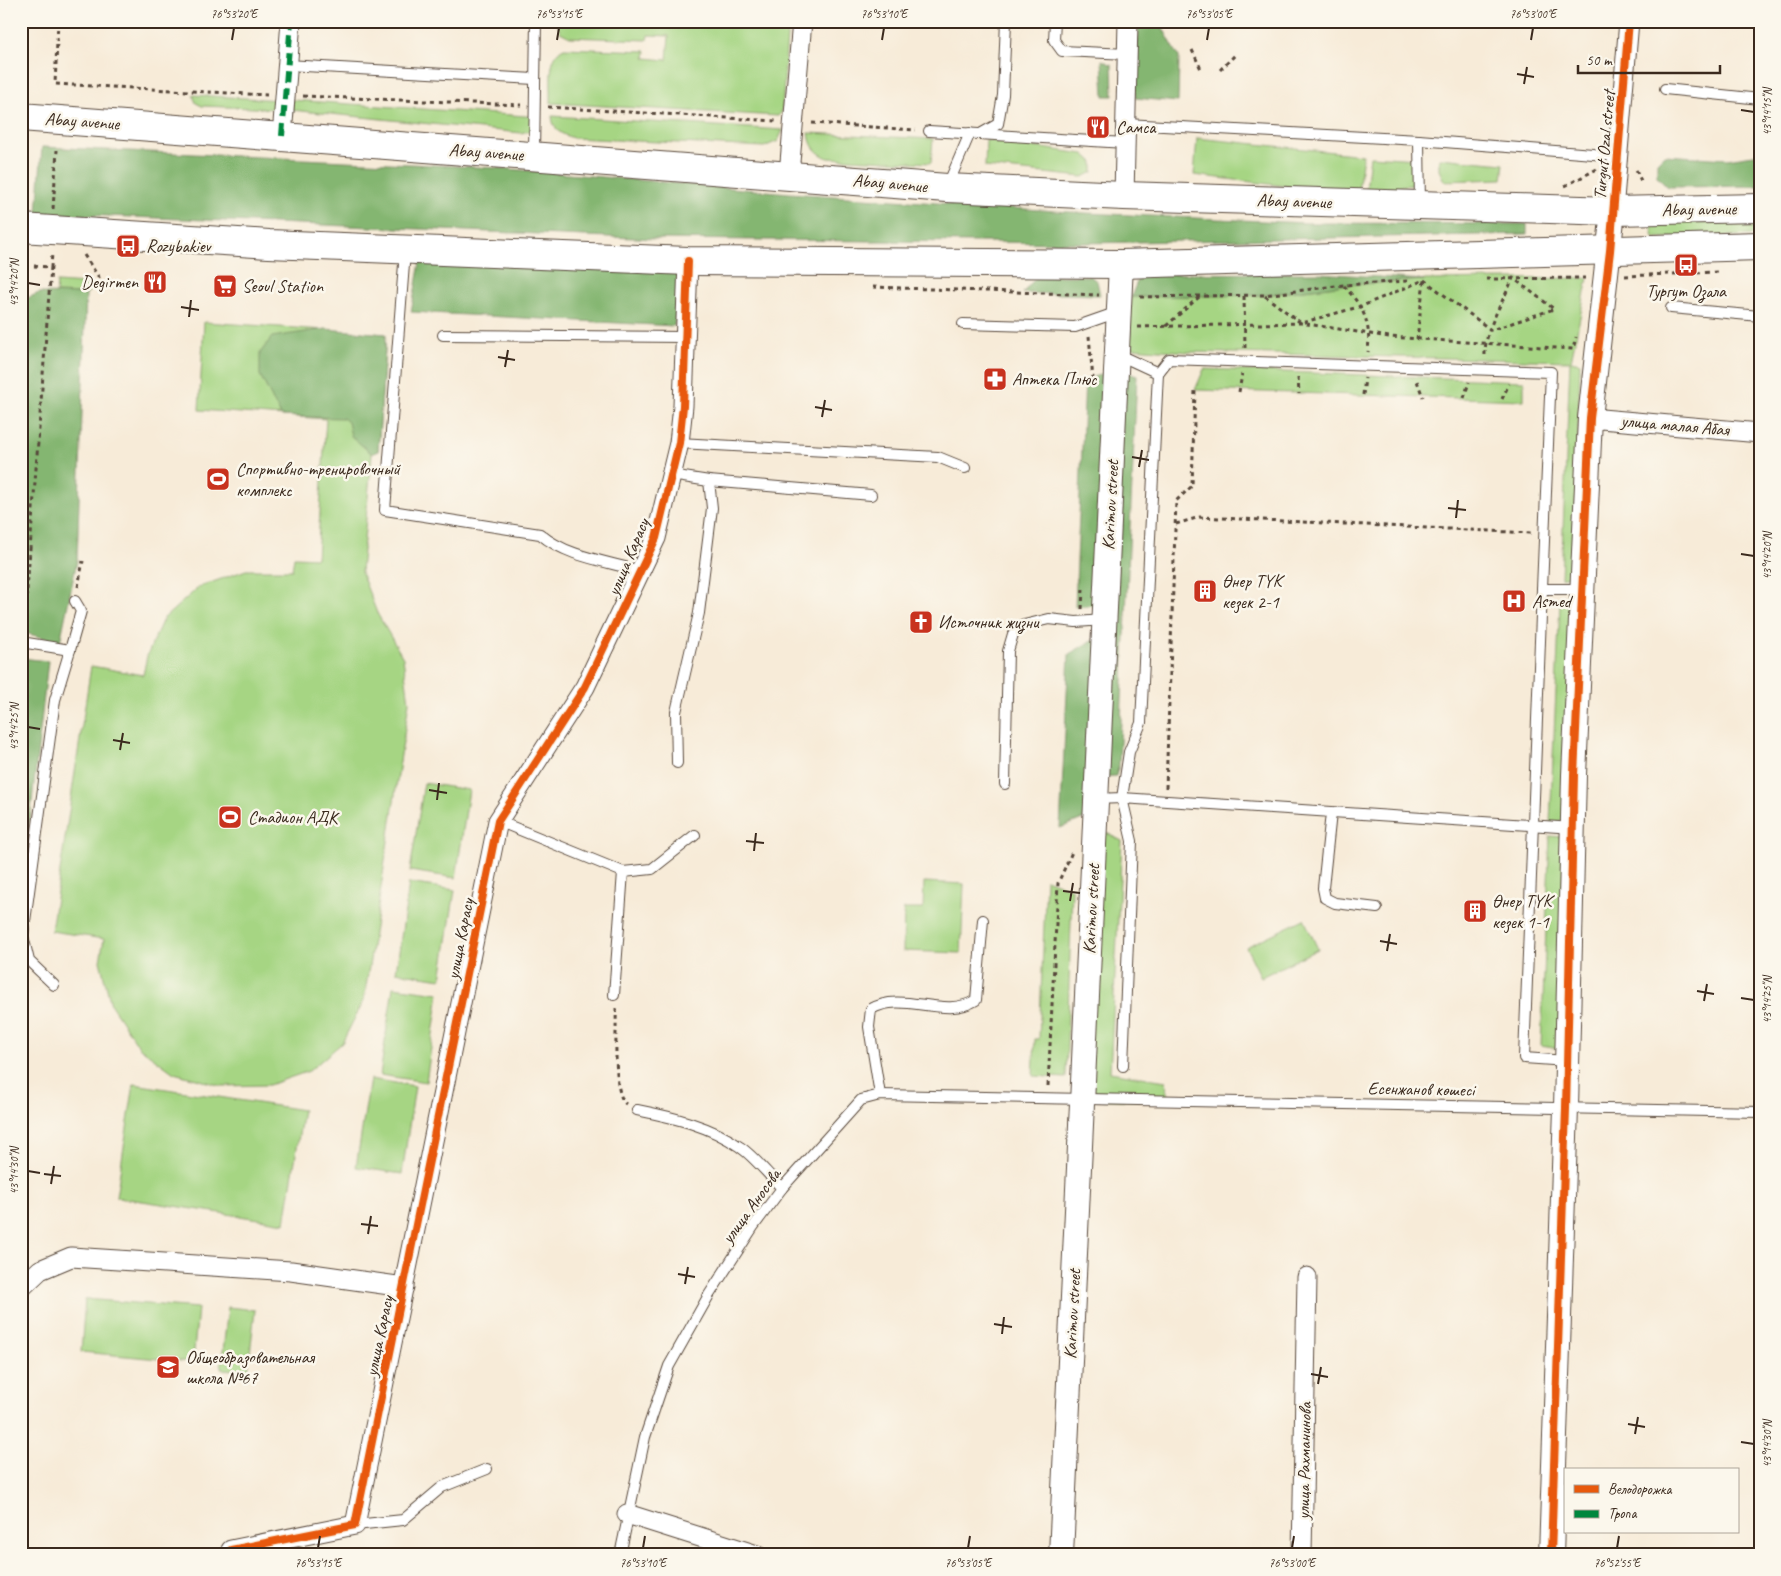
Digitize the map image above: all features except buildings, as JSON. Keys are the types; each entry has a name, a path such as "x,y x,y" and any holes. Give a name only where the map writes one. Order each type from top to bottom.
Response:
{"main road":[{"name":"Abay avenue","path":"21,116 789,174 947,188 1124,196 1613,212 1760,208"},
{"path":"21,228 269,244 688,261 1121,264 1760,246"}],"street":[{"path":"282,136 291,21"},
{"path":"789,174 802,21"},
{"path":"1124,196 1128,21"},
{"name":"Turgut Ozal street","path":"1613,212 1629,21"},
{"path":"1551,1555 1568,1061 1573,828 1590,418 1613,212"},
{"name":"улица Карасу","path":"355,1525 498,821 586,687 656,538 679,443 686,337 688,261"},
{"name":"Karimov street","path":"1061,1555 1096,799 1093,621 1116,354 1127,312 1121,264"},
{"name":"улица малая Абая","path":"1590,418 1760,433"},
{"path":"21,1288 40,1270 71,1257 290,1270 404,1287"},
{"name":"улица Рахманинова","path":"1302,1555 1307,1277"},
{"path":"627,1514 757,1555"},
{"path":"228,1555 231,1550 355,1525"}],"lane":[{"path":"534,155 536,21"},
{"path":"982,133 998,124 1003,95 1006,21"},
{"path":"1055,21 1054,40 1062,51 1128,54"},
{"path":"287,65 535,79"},
{"path":"1665,89 1760,99"},
{"path":"1126,124 1420,140 1618,156"},
{"path":"929,131 1125,143"},
{"path":"947,188 970,133"},
{"path":"1420,140 1420,205"},
{"path":"405,249 385,510 540,534 554,546 640,571"},
{"path":"1672,308 1760,316"},
{"path":"964,324 1075,327 1127,312"},
{"path":"443,335 686,337"},
{"path":"1116,354 1158,373"},
{"path":"1123,1066 1132,841 1122,798 1129,752 1141,724 1158,373 1169,359 1551,372 1524,1058 1568,1061"},
{"path":"679,443 938,457 965,468"},
{"path":"671,475 709,481 871,494"},
{"path":"677,762 676,712 699,613 712,508 709,481"},
{"path":"1542,589 1583,589"},
{"path":"54,985 29,961 23,936 55,700 81,610 75,601"},
{"path":"1005,784 1008,651 1013,634 1024,625 1049,619 1093,621"},
{"path":"22,642 70,650"},
{"path":"1096,799 1122,798 1573,828"},
{"path":"1331,813 1323,888 1325,898 1335,903 1377,908"},
{"path":"498,821 622,872 652,869 695,835"},
{"path":"614,995 622,872"},
{"path":"880,1095 869,1027 871,1009 880,1004 895,1003 956,1008 976,1000 983,920"},
{"name":"улица Аносова","path":"620,1555 627,1514 645,1437 669,1366 708,1296 782,1188 862,1100 880,1095 1082,1099"},
{"name":"Есенжанов көшесі","path":"1082,1099 1760,1112"},
{"path":"637,1110 664,1116 721,1135 742,1148 782,1188"},
{"path":"355,1525 403,1520 442,1487 487,1469"}],"path":[{"path":"58,21 55,84 534,106 929,131"},
{"path":"1192,50 1201,69"},
{"path":"1220,70 1236,54"},
{"path":"52,211 57,150"},
{"path":"1558,188 1572,183 1602,166"},
{"path":"1635,169 1642,183"},
{"path":"84,254 104,285"},
{"path":"21,668 51,267"},
{"path":"1622,276 1722,272"},
{"path":"1491,330 1554,309 1513,278"},
{"path":"1485,359 1485,343 1513,278"},
{"path":"1483,279 1588,278"},
{"path":"1424,280 1491,330"},
{"path":"1301,323 1362,306 1424,280"},
{"path":"1416,339 1424,280"},
{"path":"1127,312 1200,297 1264,295 1344,286 1434,280"},
{"path":"1344,286 1362,306 1370,334 1367,366"},
{"path":"1264,295 1301,323"},
{"path":"1244,296 1245,354"},
{"path":"1165,326 1200,297"},
{"path":"1127,312 1165,326 1301,323 1416,339 1573,349"},
{"path":"1087,323 1092,387"},
{"path":"1165,801 1176,501 1192,486 1195,390"},
{"path":"1176,524 1200,517 1544,534"},
{"path":"75,601 83,561"},
{"path":"1083,583 1093,621"},
{"path":"1048,1086 1058,883 1072,854 1072,844"},
{"path":"614,995 620,1096 623,1102 637,1110"}],"green space":[{"path":"556,21 788,21 782,112 778,116 551,103 552,64 558,52 564,48 646,51 645,58 667,60 669,36 648,35 647,40 570,37 560,32"},
{"path":"1139,21 1159,21 1179,57 1178,102 1135,98"},
{"path":"1102,60 1112,65 1113,96 1104,96"},
{"path":"193,95 280,100 279,109 202,106 196,103"},
{"path":"292,100 540,117 533,130 521,133 291,110"},
{"path":"552,116 783,130 778,141 764,147 573,138 558,131"},
{"path":"809,133 933,139 931,163 828,158 814,148"},
{"path":"1197,138 1363,155 1358,191 1293,187 1194,175"},
{"path":"986,140 1084,154 1093,162 1093,172 1083,177 985,167"},
{"path":"42,147 497,168 789,193 1085,213 1306,223 1527,224 1527,234 1084,243 657,239 37,213"},
{"path":"1760,154 1760,186 1668,187 1657,176 1657,162 1664,155 1727,159"},
{"path":"1370,156 1417,159 1416,185 1400,186 1399,190 1366,190"},
{"path":"1439,158 1504,164 1502,179 1444,181 1439,170"},
{"path":"1760,218 1760,235 1654,238 1650,220"},
{"path":"421,257 676,265 681,280 674,326 411,312"},
{"path":"1318,273 1424,280 1344,285 1264,295 1131,297 1140,274"},
{"path":"1037,276 1089,276 1097,281 1100,295 1023,293"},
{"path":"1588,278 1571,361 1580,363 1574,575 1561,578 1570,361 1189,352 1130,348 1131,297 1264,295 1344,285 1424,280"},
{"path":"57,282 97,285 86,294 56,293"},
{"path":"39,293 86,294 77,561 60,642 21,632 21,301"},
{"name":"Стадион АДК","path":"204,322 386,334 378,451 372,454 361,572 377,613 403,658 409,702 364,1000 342,1043 309,1071 269,1085 222,1086 174,1073 140,1048 111,1005 100,961 104,939 51,931 91,666 143,675 147,656 163,619 199,587 246,570 292,570 294,557 317,558 326,419 199,410"},
{"path":"325,329 386,334 378,451 372,454 351,436 348,422 343,418 281,416 260,375 260,353 272,337"},
{"path":"1116,369 1137,375 1119,765 1116,776 1097,777 1095,814 1060,828 1069,654 1104,634 1105,604 1075,607 1085,380"},
{"path":"1204,369 1524,381 1524,400 1195,390"},
{"path":"1560,603 1573,605 1566,819 1550,823"},
{"path":"21,658 48,661 21,898"},
{"path":"424,783 469,790 456,878 410,871"},
{"path":"1095,827 1122,841 1110,1072 1166,1081 1168,1101 1082,1099"},
{"path":"1550,836 1564,837 1560,1049 1541,1046"},
{"path":"1046,879 1072,889 1066,1078 1033,1076 1035,1039 1039,1039"},
{"path":"924,882 964,884 961,953 903,951 904,909 923,909"},
{"path":"409,883 455,890 441,979 396,972"},
{"path":"1304,919 1318,949 1261,977 1246,947"},
{"path":"393,987 439,993 426,1082 380,1075"},
{"path":"370,1079 415,1086 402,1174 356,1167"},
{"path":"134,1084 303,1110 285,1223 116,1197"},
{"path":"85,1299 198,1308 193,1362 81,1352"},
{"path":"228,1307 255,1310 248,1371 221,1369"}],"marked path":[{"path":"282,136 291,21"}],"cycle path":[{"path":"1551,1555 1566,1108 1574,775 1590,418 1610,251 1629,21"},
{"path":"229,1555 231,1550 355,1525 498,821 585,687 656,538 679,443 683,406 688,261"}],"place":[{"name":"Самса","path":"1098,127"},
{"name":"Rozybakiev","path":"128,246"},
{"name":"Тургут Озала","path":"1686,265"},
{"name":"Degirmen","path":"155,282"},
{"name":"Seoul Station","path":"225,286"},
{"name":"Аптека Плюс","path":"995,379"},
{"name":"Спортивно-тренировочный комплекс","path":"218,479"},
{"name":"Өнер ТҮК кезек 2-1","path":"1205,591"},
{"name":"Asmed","path":"1514,601"},
{"name":"Источник жизни","path":"921,622"},
{"name":"Стадион АДК","path":"230,817"},
{"name":"Өнер ТҮК кезек 1-1","path":"1475,911"},
{"name":"Общеобразовательная школа №67","path":"168,1367"}]}
